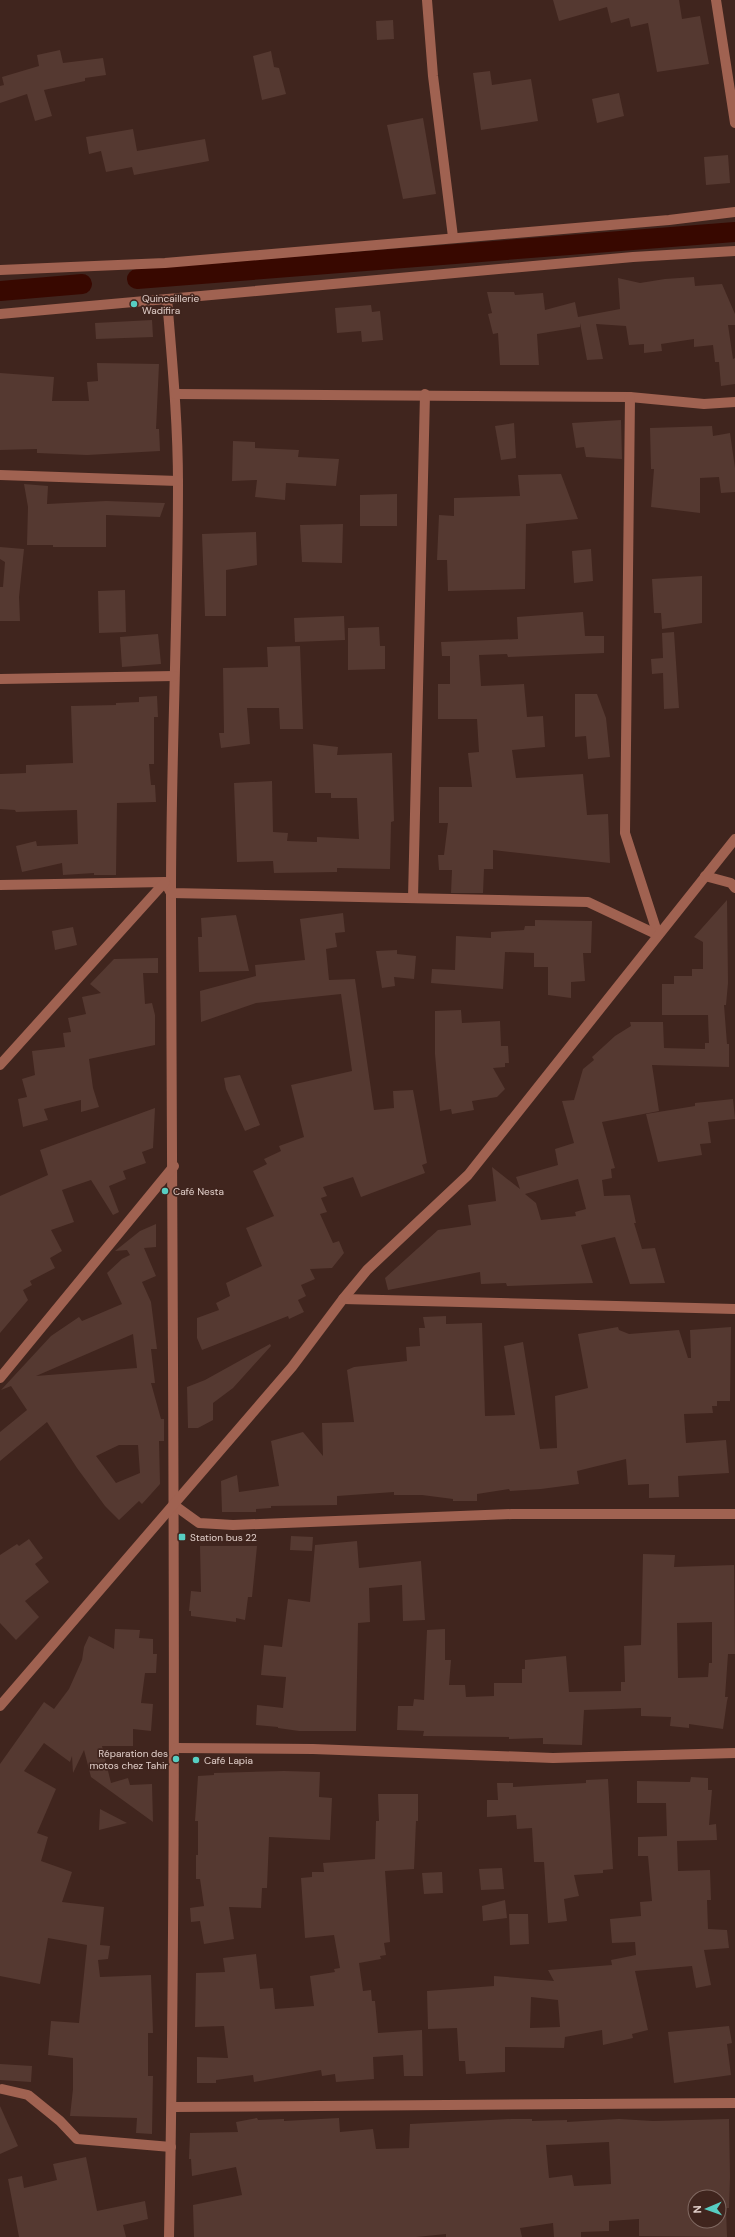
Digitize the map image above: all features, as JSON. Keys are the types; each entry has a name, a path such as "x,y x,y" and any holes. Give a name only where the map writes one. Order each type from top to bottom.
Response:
{"street":[{"path":"427,0 433,76 452,237"},
{"path":"716,0 735,123"},
{"path":"0,270 165,263 452,237 670,220 735,212"},
{"path":"0,314 633,257 735,251"},
{"path":"167,299 175,394 178,481 172,893 175,1748 173,2107 170,2237"},
{"path":"175,394 425,394 630,397 704,404 735,402"},
{"path":"413,898 425,394"},
{"path":"630,397 625,833 658,935"},
{"path":"0,475 178,481"},
{"path":"0,678 174,676"},
{"path":"0,1706 292,1367 343,1299 367,1270 468,1176 735,839"},
{"path":"705,876 732,883 735,888"},
{"path":"165,882 172,893"},
{"path":"0,885 165,882"},
{"path":"0,1066 165,882"},
{"path":"172,893 588,902 658,935"},
{"path":"0,1378 174,1166"},
{"path":"343,1299 735,1310"},
{"path":"174,1505 199,1523 233,1525 512,1514 735,1514"},
{"path":"175,1748 313,1749 553,1758 735,1753"},
{"path":"2,2089 28,2095 60,2121 77,2139 171,2146"},
{"path":"173,2107 735,2103"}],"building":[{"path":"553,0 679,0 682,19 700,16 709,64 657,72 648,23 631,27 629,18 611,23 607,7 559,21"},
{"path":"393,20 394,39 377,40 376,21"},
{"path":"60,50 63,63 103,58 106,75 85,78 85,81 44,90 52,116 35,121 27,94 0,103 0,86 4,85 2,77 39,66 37,55"},
{"path":"271,51 274,67 279,68 286,94 262,100 253,56"},
{"path":"490,71 492,85 531,79 538,121 481,130 473,73"},
{"path":"619,93 624,116 597,123 592,99"},
{"path":"423,118 436,194 403,199 387,125"},
{"path":"133,129 137,151 205,139 209,161 134,175 132,167 106,172 101,151 89,154 86,137"},
{"path":"728,155 730,183 706,185 704,157"},
{"path":"694,277 695,286 722,284 735,314 735,325 728,325 733,359 735,358 735,384 721,386 719,362 715,362 713,345 694,347 694,339 661,344 662,351 644,353 644,344 629,345 626,326 596,324 603,359 587,360 580,323 580,327 537,334 539,365 500,365 498,333 493,334 488,314 492,313 487,292 514,292 515,295 543,293 545,310 575,302 578,317 620,309 618,278 640,283 665,279"},
{"path":"371,305 372,312 380,311 383,340 362,342 361,331 337,333 335,308"},
{"path":"152,320 153,337 96,339 95,323"},
{"path":"97,363 159,364 156,429 159,429 160,451 87,455 37,453 37,449 0,450 0,373 54,377 52,401 89,401 87,382 98,381"},
{"path":"621,420 622,459 586,457 584,447 576,448 572,423"},
{"path":"514,423 516,458 501,460 495,426"},
{"path":"712,426 713,436 730,433 735,468 735,492 721,493 719,477 700,478 700,513 651,507 654,469 651,469 650,428"},
{"path":"233,441 255,442 255,448 299,450 298,457 339,459 336,486 286,483 285,500 255,497 257,480 232,481"},
{"path":"561,474 578,519 526,524 525,589 448,591 447,560 437,560 439,515 454,516 454,498 520,496 518,475"},
{"path":"24,484 48,486 47,504 106,501 165,503 160,517 106,515 106,547 53,547 53,545 27,545 28,507"},
{"path":"397,494 397,526 360,526 360,495"},
{"path":"343,524 342,563 302,562 300,525"},
{"path":"256,532 257,565 226,570 226,616 205,616 202,534"},
{"path":"0,547 24,549 19,597 20,621 0,621 0,587 3,587 5,562 0,559"},
{"path":"591,549 593,581 574,583 572,551"},
{"path":"702,576 702,623 662,629 661,613 654,613 652,579"},
{"path":"125,590 126,632 99,633 98,591"},
{"path":"583,612 585,636 604,636 604,653 508,657 507,654 479,655 481,686 524,684 527,717 543,716 545,747 512,750 516,778 583,774 587,815 608,814 610,863 493,850 493,869 484,869 483,893 451,893 452,870 439,870 438,855 444,855 448,823 439,823 439,787 472,787 468,753 479,752 477,719 438,719 438,684 450,684 450,656 442,656 441,642 518,639 517,617"},
{"path":"344,616 345,640 295,642 294,618"},
{"path":"379,627 380,646 385,646 385,669 348,670 348,628"},
{"path":"674,632 679,708 664,709 663,673 652,674 651,659 663,658 662,633"},
{"path":"158,634 161,664 122,667 120,637"},
{"path":"300,646 303,729 280,729 279,708 247,708 250,744 221,748 219,733 224,733 223,668 268,667 267,647"},
{"path":"575,694 597,694 606,718 610,757 588,759 586,736 575,737"},
{"path":"157,696 158,717 154,717 154,764 149,764 151,785 155,785 156,802 117,803 116,875 94,875 94,873 63,875 62,863 22,872 16,846 36,841 37,846 78,844 77,810 16,812 15,810 0,809 0,774 26,773 26,765 73,763 71,706 116,705 116,703 139,702 139,697"},
{"path":"313,744 338,747 337,755 392,753 394,821 391,822 390,869 337,868 337,872 274,873 273,861 237,862 234,783 272,781 273,832 288,833 287,841 317,842 317,837 359,839 357,798 331,798 331,793 315,793"},
{"path":"727,900 728,983 726,1005 724,1005 727,1044 729,1044 729,1067 652,1065 659,1111 602,1122 615,1168 611,1169 612,1178 602,1180 604,1196 630,1195 636,1223 634,1223 642,1249 655,1248 665,1283 630,1284 615,1237 581,1245 593,1283 507,1286 506,1283 481,1284 480,1272 388,1290 385,1278 438,1230 471,1225 468,1205 496,1201 492,1167 520,1189 516,1177 558,1165 555,1149 574,1143 562,1101 574,1100 583,1069 594,1060 592,1057 615,1036 631,1026 630,1022 663,1022 664,1048 705,1049 705,1043 709,1043 708,1015 662,1015 662,984 674,984 674,976 692,976 692,969 703,969 703,942 694,937","holes":["578,1179 586,1209 575,1212 576,1216 541,1220 536,1203 525,1194"]},
{"path":"343,913 345,932 335,933 337,947 326,949 329,980 355,979 374,1110 394,1108 393,1091 413,1090 427,1163 422,1165 425,1173 361,1197 353,1177 323,1187 327,1196 321,1198 327,1212 320,1214 333,1243 339,1241 344,1253 332,1268 310,1269 315,1279 301,1285 306,1296 298,1300 304,1312 289,1319 288,1316 202,1350 197,1338 197,1318 219,1310 216,1303 230,1296 226,1283 262,1266 246,1228 274,1216 253,1171 267,1164 264,1159 281,1151 279,1146 304,1137 291,1085 352,1071 341,994 256,1003 201,1022 200,991 256,976 255,965 305,960 300,919"},
{"path":"236,915 249,971 199,972 198,937 202,937 201,918"},
{"path":"535,920 592,921 591,953 583,953 585,981 571,982 571,998 548,995 548,967 534,967 534,953 505,952 503,989 431,983 432,969 455,970 456,936 491,938 491,932 524,930 525,926 535,926"},
{"path":"73,927 77,945 55,950 52,931"},
{"path":"397,950 397,954 416,956 414,979 394,977 395,986 382,988 376,951"},
{"path":"158,958 158,973 143,973 145,1004 152,1003 155,1015 155,1045 89,1059 93,1088 99,1107 81,1112 81,1100 44,1109 48,1120 23,1127 18,1099 27,1097 22,1079 35,1075 32,1051 65,1047 63,1033 71,1032 68,1018 86,1014 82,997 101,993 90,984 114,959"},
{"path":"461,1010 462,1023 500,1021 501,1046 508,1046 509,1063 505,1063 505,1067 493,1068 505,1089 497,1097 472,1101 474,1110 452,1114 451,1109 440,1111 435,1054 435,1011"},
{"path":"240,1075 260,1125 245,1131 226,1089 224,1078"},
{"path":"733,1099 735,1119 708,1122 711,1143 700,1144 702,1155 658,1162 646,1114 695,1106 695,1103"},
{"path":"155,1108 153,1148 142,1152 146,1163 123,1171 126,1179 109,1186 119,1212 113,1215 91,1180 62,1190 74,1222 51,1230 62,1251 50,1258 55,1268 30,1281 32,1285 23,1290 28,1300 0,1333 0,1196 48,1175 40,1150"},
{"path":"156,1224 156,1247 144,1248 156,1276 142,1282 151,1302 157,1349 151,1349 155,1383 151,1383 161,1419 164,1419 164,1441 159,1441 160,1484 142,1504 139,1501 119,1520 105,1506 77,1468 47,1422 0,1461 0,1432 27,1410 11,1386 1,1390 51,1336 79,1317 82,1321 122,1304 107,1273 122,1259 130,1255 127,1250 115,1251 140,1231","holes":["133,1334 137,1368 36,1376","119,1445 138,1445 140,1473 116,1483 96,1456"]},
{"path":"446,1316 446,1324 482,1323 485,1416 515,1415 504,1346 523,1342 540,1449 557,1448 555,1396 588,1388 578,1334 618,1327 619,1330 629,1334 679,1330 688,1358 691,1358 690,1330 731,1327 730,1401 717,1401 717,1406 712,1406 713,1413 684,1414 686,1443 726,1440 729,1473 678,1476 679,1497 649,1498 649,1484 628,1485 626,1459 577,1471 579,1484 541,1489 510,1491 509,1489 477,1494 477,1501 453,1501 453,1499 422,1495 394,1495 394,1492 337,1496 337,1505 271,1506 271,1508 256,1509 256,1512 222,1512 221,1481 237,1475 239,1492 279,1486 271,1441 303,1432 323,1456 322,1423 354,1422 347,1370 354,1367 407,1361 406,1347 420,1346 419,1328 425,1328 423,1317"},
{"path":"270,1344 271,1346 233,1388 213,1403 213,1420 198,1428 188,1428 187,1387 205,1380"},
{"path":"291,1536 313,1537 312,1551 290,1550"},
{"path":"29,1539 43,1558 35,1564 49,1582 25,1601 39,1617 16,1640 0,1623 0,1555 17,1544 19,1546"},
{"path":"357,1541 359,1568 421,1561 425,1620 403,1621 402,1585 369,1588 370,1622 358,1623 356,1731 299,1731 256,1725 257,1705 283,1708 286,1677 261,1675 264,1645 282,1647 288,1599 310,1602 315,1545"},
{"path":"200,1546 257,1546 252,1597 248,1597 245,1620 236,1618 236,1622 191,1616 191,1611 189,1611 191,1591 201,1592"},
{"path":"643,1554 675,1555 674,1567 734,1565 735,1654 728,1654 725,1697 728,1697 723,1729 689,1724 689,1728 670,1726 671,1717 641,1716 641,1708 584,1710 582,1745 543,1744 543,1738 509,1739 509,1737 423,1736 424,1731 397,1730 398,1706 413,1706 414,1699 424,1700 427,1630 445,1629 445,1660 451,1660 449,1685 465,1685 466,1697 494,1696 494,1683 522,1683 522,1669 525,1669 525,1660 566,1656 569,1692 621,1691 621,1682 625,1682 624,1646 641,1645","holes":["712,1622 712,1663 709,1663 708,1677 678,1678 677,1623"]},
{"path":"115,1629 140,1630 139,1638 153,1639 153,1654 157,1654 156,1673 145,1673 141,1703 153,1704 151,1731 133,1729 133,1746 102,1746 111,1783 128,1778 130,1785 152,1784 153,1822 91,1777 84,1750 73,1773 72,1756 70,1762 44,1743 24,1771 56,1789 37,1833 48,1837 41,1861 72,1872 62,1902 104,1907 100,1945 110,1946 108,1959 98,1960 100,1977 151,1975 153,2033 148,2033 148,2076 153,2076 152,2134 136,2133 137,2118 70,2116 73,2089 73,2058 48,2055 51,2021 79,2023 87,1945 48,1938 40,1984 0,1976 0,1764 44,1702 54,1709 69,1689 82,1660 84,1647 89,1636 114,1649"},
{"path":"284,1771 320,1772 319,1797 332,1798 330,1840 269,1837 267,1888 262,1888 261,1908 229,1907 234,1939 204,1944 200,1921 191,1922 190,1908 204,1906 200,1879 196,1879 198,1821 195,1821 198,1776 214,1775 214,1773"},
{"path":"691,1777 708,1778 708,1790 712,1790 709,1825 716,1824 717,1840 677,1841 678,1871 710,1870 711,1900 707,1900 708,1929 727,1930 729,1948 704,1950 711,1985 696,1988 692,1966 635,1971 648,2030 632,2034 633,2038 603,2045 602,2030 565,2037 564,2048 505,2047 505,2072 466,2074 465,2061 459,2061 457,2028 428,2029 427,1991 494,1986 494,1976 554,1981 548,1970 612,1965 611,1960 636,1955 635,1942 612,1943 610,1919 641,1916 640,1902 652,1901 648,1856 638,1856 638,1837 667,1836 666,1803 637,1803 637,1781 690,1782","holes":["531,1997 558,2000 560,2027 530,2028"]},
{"path":"608,1779 613,1869 603,1870 603,1873 574,1875 579,1896 564,1899 567,1921 548,1923 544,1862 534,1862 532,1828 517,1829 516,1815 487,1817 487,1800 498,1800 497,1783 513,1783 513,1787 586,1783 586,1780"},
{"path":"378,1794 418,1794 418,1821 416,1821 414,1869 385,1871 390,1942 384,1943 386,1955 380,1956 381,1959 359,1963 363,1991 371,1990 372,2001 375,2001 378,2033 422,2030 423,2076 404,2076 403,2055 373,2057 374,2079 336,2082 335,2074 322,2076 321,2070 254,2082 253,2075 216,2080 216,2083 197,2083 197,2057 228,2058 224,2026 195,2027 196,1973 225,1972 223,1958 256,1954 260,1989 273,1988 275,2009 314,2006 310,1976 335,1972 334,1969 340,1968 334,1935 305,1938 301,1878 312,1877 312,1872 324,1872 323,1863 375,1859 376,1821 379,1821"},
{"path":"100,1809 127,1823 99,1830"},
{"path":"502,1868 504,1889 481,1890 479,1869"},
{"path":"442,1872 443,1893 424,1894 422,1873"},
{"path":"505,1900 507,1918 483,1921 482,1906"},
{"path":"509,1914 528,1914 529,1944 510,1945"},
{"path":"729,2026 732,2043 727,2044 731,2075 674,2083 668,2032"},
{"path":"0,2064 32,2066 31,2082 0,2080"},
{"path":"0,2106 18,2146 0,2154"},
{"path":"257,2118 258,2120 284,2119 284,2121 339,2118 340,2132 373,2129 376,2149 409,2148 410,2124 512,2119 532,2119 532,2121 567,2120 567,2122 619,2119 653,2121 729,2119 729,2208 727,2208 727,2189 687,2189 687,2229 727,2229 727,2237 639,2236 639,2219 609,2221 609,2231 581,2232 581,2237 554,2237 553,2223 520,2228 522,2237 446,2237 446,2234 416,2237 194,2237 193,2205 242,2195 236,2167 192,2176 191,2159 189,2159 190,2133 238,2132 236,2122","holes":["609,2142 611,2184 574,2186 572,2175 549,2178 546,2145"]},
{"path":"86,2157 97,2211 145,2201 148,2219 123,2225 126,2237 19,2237 8,2179 22,2176 24,2188 57,2180 53,2164"}],"waterway":[{"path":"137,279 735,232"},
{"path":"0,291 82,284"}],"place":[{"name":"Quincaillerie Wadifira","path":"134,304"},
{"name":"Café Nesta","path":"165,1191"},
{"name":"Station bus 22","path":"182,1537"},
{"name":"Réparation des motos chez Tahir","path":"176,1759"},
{"name":"Café Lapia","path":"196,1760"}]}
